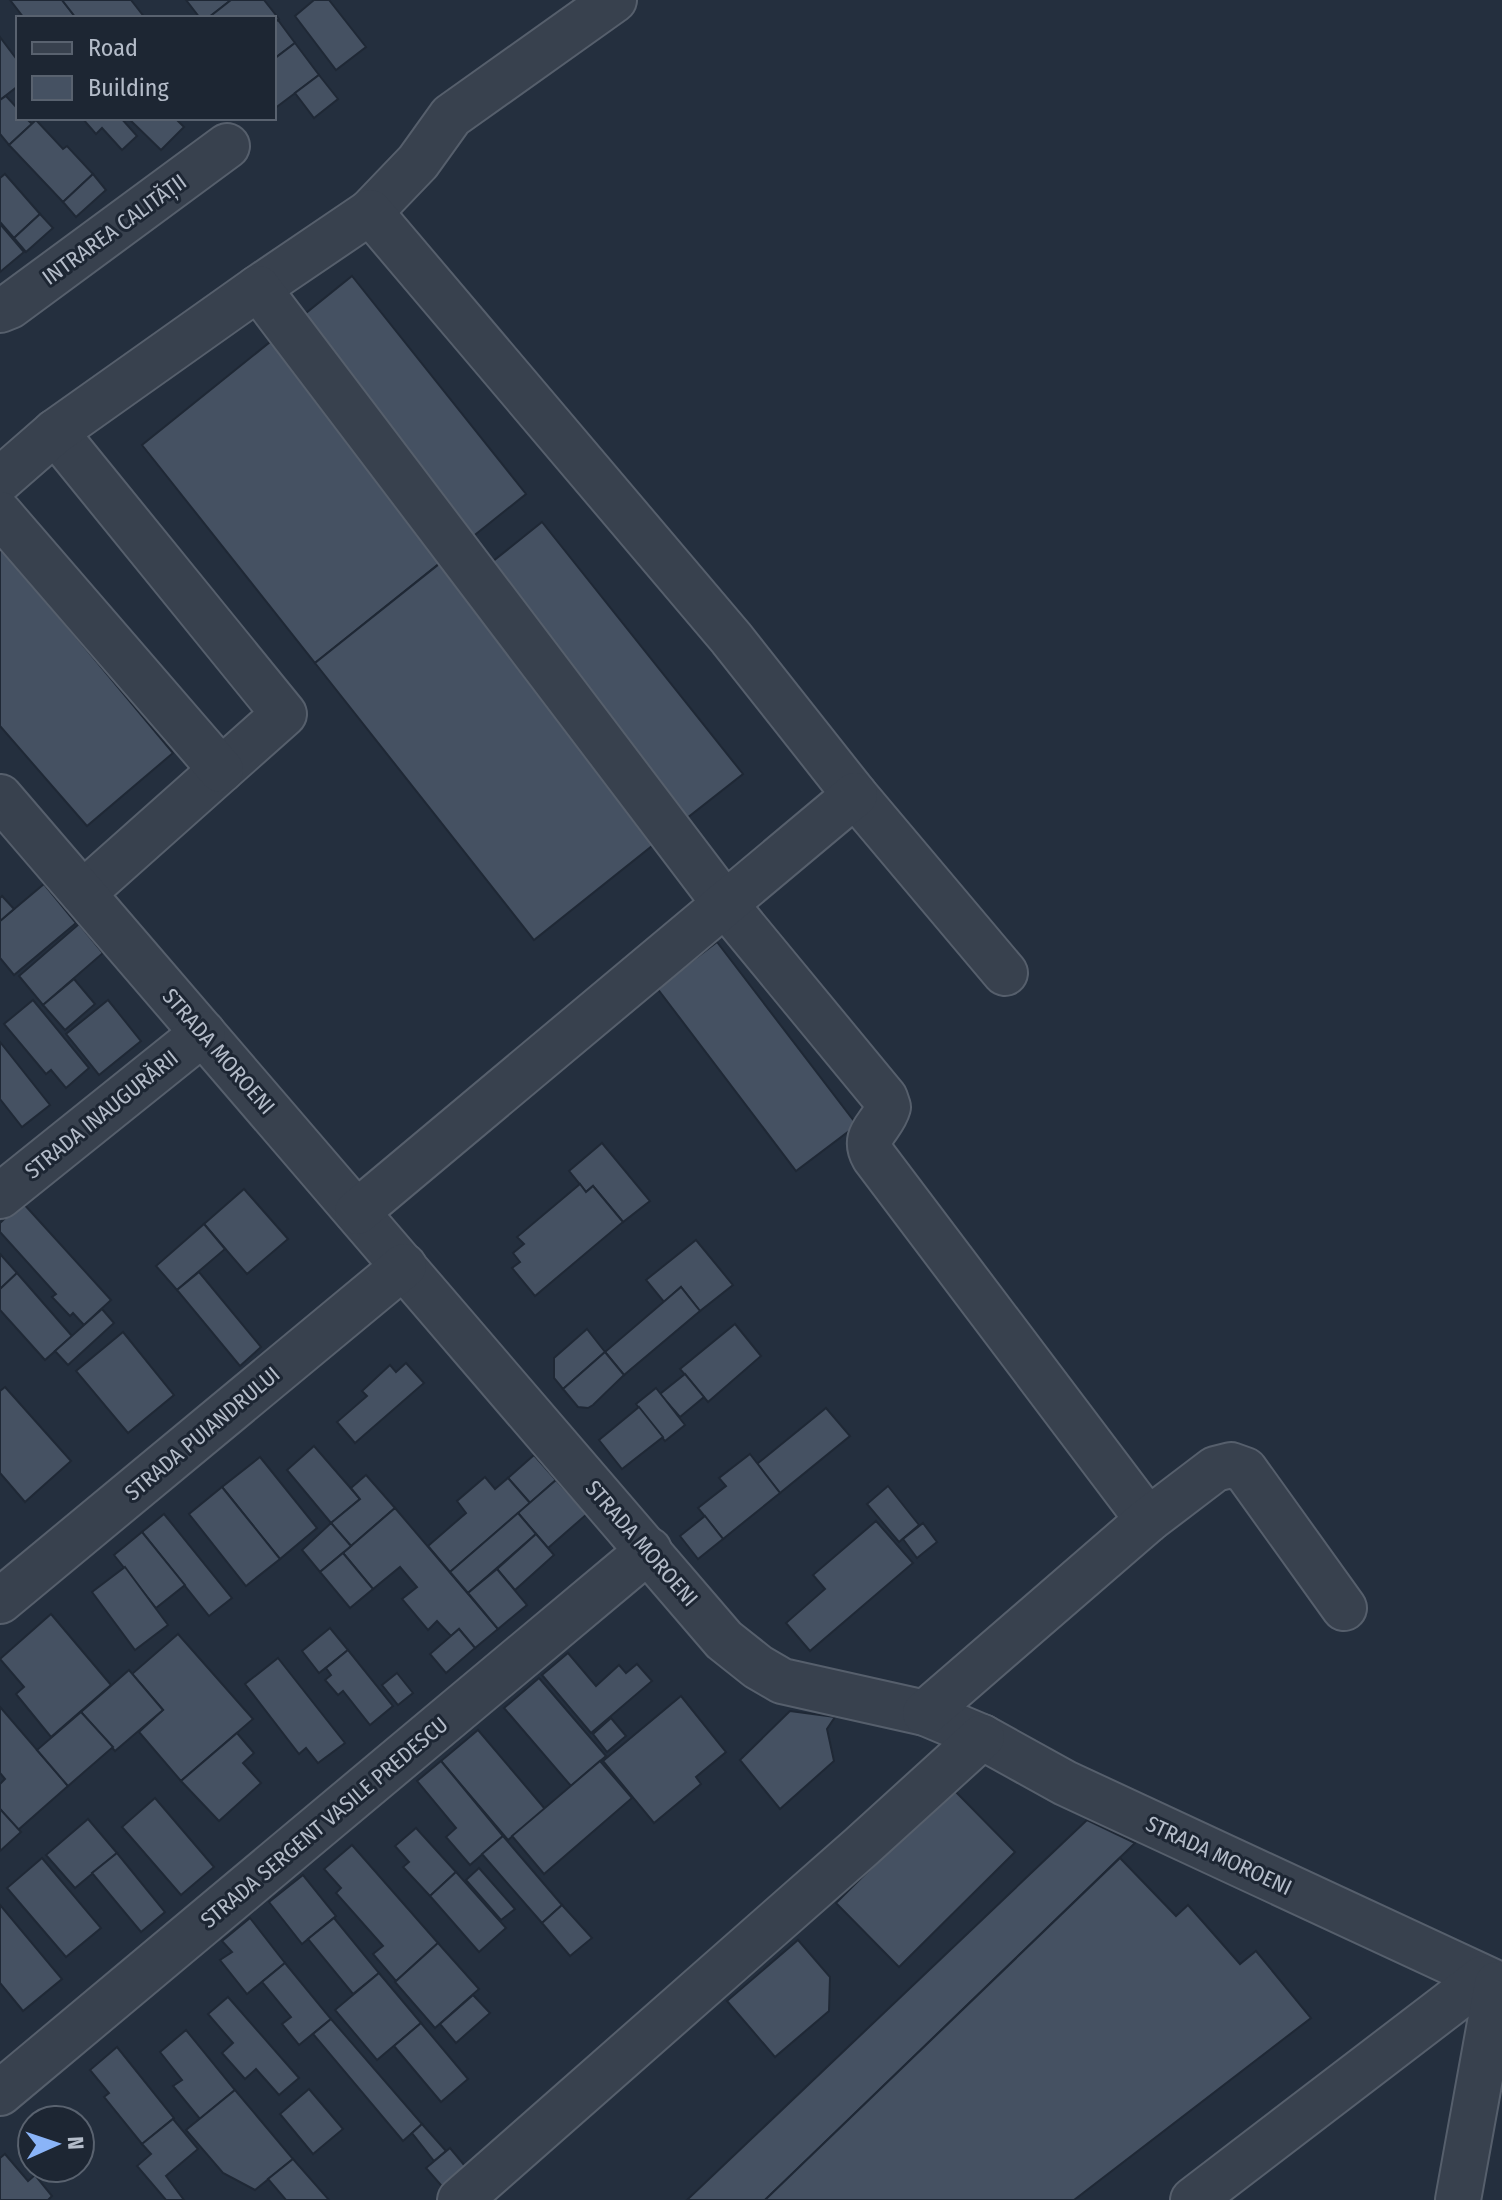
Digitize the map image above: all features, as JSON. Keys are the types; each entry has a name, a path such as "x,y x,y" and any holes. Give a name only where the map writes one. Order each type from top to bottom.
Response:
{"street":[{"path":"0,480 55,432 370,212 418,162 451,116 614,0"},
{"name":"INTRAREA CALITĂȚII","path":"0,310 10,306 227,146"},
{"path":"370,212 731,638 855,795 1005,973"},
{"path":"258,288 725,904 885,1098 888,1107 885,1116 870,1137 869,1148 874,1157 1148,1520"},
{"path":"55,432 284,714 83,893"},
{"path":"0,514 221,770"},
{"path":"357,1212 855,795"},
{"name":"STRADA MOROENI","path":"0,797 724,1640 758,1667 782,1681 925,1713 982,1737 1065,1783 1494,1983"},
{"name":"STRADA INAUGURĂRII","path":"0,1196 203,1033"},
{"name":"STRADA PUIANDRULUI","path":"0,1601 404,1266"},
{"path":"925,1713 1148,1520 1215,1469 1231,1465 1245,1470 1344,1608"},
{"name":"STRADA SERGENT VASILE PREDESCU","path":"7,2074 649,1550"},
{"path":"460,2200 982,1737"},
{"path":"1193,2200 1494,1983"},
{"path":"1458,2200 1494,1983"}],"building":[{"path":"10,0 62,0 74,16 22,16"},
{"path":"62,0 131,0 143,16 74,16"},
{"path":"186,0 231,0 211,16 198,16"},
{"path":"231,0 264,0 279,19 276,21 276,16 211,16"},
{"path":"314,0 329,0 366,47 336,70 295,16"},
{"path":"278,20 295,43 276,57"},
{"path":"0,37 16,58 16,88 0,100"},
{"path":"295,43 319,75 276,107 276,57"},
{"path":"319,75 338,99 314,118 295,93"},
{"path":"6,96 16,107 16,120 28,120 32,124 9,145 0,134 0,100"},
{"path":"36,120 63,149 67,146 93,174 63,202 9,145"},
{"path":"84,120 123,120 137,136 122,150 102,128 96,134"},
{"path":"130,120 177,120 184,127 161,150"},
{"path":"5,174 40,214 14,238 0,222 0,178"},
{"path":"93,174 106,190 76,217 63,202"},
{"path":"40,214 53,228 26,252 14,238"},
{"path":"0,224 24,252 0,272"},
{"path":"352,276 526,494 315,663 142,445"},
{"path":"542,522 743,774 687,818 487,566"},
{"path":"468,541 687,818 534,940 315,663"},
{"path":"0,546 173,753 87,826 0,726"},
{"path":"44,884 76,923 14,975 0,958 0,921"},
{"path":"2,896 14,909 0,921 0,898"},
{"path":"79,924 103,953 43,1005 19,976"},
{"path":"717,942 857,1125 796,1171 657,988"},
{"path":"74,979 95,1004 65,1030 43,1005"},
{"path":"33,1000 89,1068 66,1088 51,1070 46,1074 4,1024"},
{"path":"108,1000 141,1041 99,1075 66,1034"},
{"path":"0,1042 50,1105 22,1127 0,1099"},
{"path":"602,1143 650,1201 623,1222 593,1186 586,1192 569,1171"},
{"path":"580,1184 586,1192 593,1186 623,1222 535,1296 512,1268 520,1262 513,1253 524,1244 517,1237"},
{"path":"244,1189 288,1239 247,1274 204,1224"},
{"path":"22,1202 111,1300 84,1325 73,1313 70,1316 52,1297 56,1294 0,1232 0,1223"},
{"path":"204,1224 225,1249 177,1290 156,1266"},
{"path":"696,1240 733,1285 700,1311 681,1287 664,1302 646,1280"},
{"path":"0,1254 17,1273 0,1289"},
{"path":"199,1272 261,1347 240,1366 177,1290"},
{"path":"17,1273 72,1336 45,1360 0,1310 0,1289"},
{"path":"681,1287 700,1311 624,1375 605,1352"},
{"path":"102,1309 114,1323 68,1365 55,1351"},
{"path":"735,1324 761,1356 708,1402 680,1369"},
{"path":"587,1329 605,1352 563,1389 554,1378 554,1358"},
{"path":"123,1332 174,1395 128,1433 76,1371"},
{"path":"605,1352 624,1375 593,1405 578,1407 563,1389"},
{"path":"406,1363 424,1383 355,1443 337,1422 367,1396 362,1391 390,1365 396,1372"},
{"path":"685,1374 704,1397 680,1417 660,1394"},
{"path":"5,1387 71,1461 25,1502 0,1473 0,1391"},
{"path":"656,1388 685,1425 665,1441 636,1404"},
{"path":"639,1407 663,1437 622,1469 599,1440"},
{"path":"826,1408 850,1436 780,1493 757,1464"},
{"path":"314,1446 360,1499 331,1523 287,1470"},
{"path":"750,1454 780,1493 723,1539 698,1508 726,1486 719,1478"},
{"path":"534,1455 556,1480 530,1503 508,1478"},
{"path":"260,1457 317,1528 280,1559 222,1487"},
{"path":"366,1475 395,1508 351,1546 331,1523 360,1499 351,1488"},
{"path":"485,1477 495,1489 508,1478 530,1503 450,1572 428,1546 466,1513 457,1501"},
{"path":"556,1480 587,1514 548,1548 518,1513"},
{"path":"888,1486 919,1525 899,1542 867,1504"},
{"path":"222,1487 280,1559 246,1586 189,1514"},
{"path":"395,1508 498,1629 475,1648 459,1629 451,1636 437,1621 428,1630 402,1599 417,1587 400,1567 373,1589 343,1553"},
{"path":"518,1513 536,1534 468,1593 450,1572"},
{"path":"164,1514 232,1598 209,1616 142,1532"},
{"path":"705,1516 723,1539 698,1559 680,1536"},
{"path":"876,1521 913,1563 810,1651 786,1623 825,1589 813,1575"},
{"path":"331,1523 351,1546 320,1572 302,1550"},
{"path":"923,1523 937,1542 917,1558 903,1539"},
{"path":"142,1532 185,1585 156,1608 114,1555"},
{"path":"536,1534 554,1555 515,1590 497,1569"},
{"path":"343,1553 373,1589 350,1608 320,1572"},
{"path":"125,1567 168,1625 135,1650 92,1592"},
{"path":"497,1569 527,1605 498,1629 468,1593"},
{"path":"51,1614 111,1685 51,1737 16,1694 24,1687 0,1659"},
{"path":"330,1628 348,1650 319,1673 302,1651"},
{"path":"459,1629 475,1648 446,1673 430,1654"},
{"path":"178,1634 253,1719 181,1781 139,1732 163,1710 132,1674"},
{"path":"348,1650 393,1706 370,1725 343,1691 338,1695 325,1680 331,1675 326,1668"},
{"path":"568,1653 596,1686 619,1665 626,1673 637,1664 652,1681 591,1733 542,1675"},
{"path":"278,1658 345,1743 318,1763 306,1748 299,1754 245,1684"},
{"path":"129,1670 163,1710 115,1751 81,1712"},
{"path":"397,1673 413,1693 398,1705 382,1685"},
{"path":"539,1678 606,1756 571,1786 504,1708"},
{"path":"681,1696 726,1752 696,1777 701,1784 654,1823 603,1761"},
{"path":"0,1707 68,1786 18,1830 0,1809 0,1784 5,1779 0,1773"},
{"path":"790,1711 835,1717 827,1729 834,1761 780,1809 740,1760"},
{"path":"81,1712 113,1747 68,1786 37,1750"},
{"path":"611,1718 626,1736 607,1752 593,1734"},
{"path":"478,1730 545,1809 508,1840 441,1761"},
{"path":"237,1733 254,1753 243,1763 261,1783 219,1821 181,1781"},
{"path":"441,1761 503,1836 470,1865 446,1837 456,1828 417,1781"},
{"path":"600,1761 632,1798 544,1874 512,1836"},
{"path":"952,1788 1015,1852 899,1967 836,1903"},
{"path":"155,1798 214,1867 181,1895 122,1827"},
{"path":"0,1809 21,1832 0,1851"},
{"path":"88,1819 117,1853 75,1888 46,1855"},
{"path":"1087,1820 1135,1843 765,2200 687,2200"},
{"path":"416,1828 456,1872 430,1896 403,1867 409,1862 395,1846"},
{"path":"503,1836 562,1905 542,1923 482,1854"},
{"path":"352,1845 438,1943 396,1981 373,1954 383,1946 336,1893 341,1888 324,1869"},
{"path":"117,1853 165,1912 141,1932 92,1873"},
{"path":"42,1858 101,1928 66,1957 7,1888"},
{"path":"1120,1858 1176,1916 1188,1905 1240,1964 1256,1951 1311,2018 1074,2200 765,2200"},
{"path":"479,1868 515,1909 501,1920 466,1880"},
{"path":"456,1872 506,1928 479,1952 430,1896"},
{"path":"303,1875 336,1916 302,1944 269,1902"},
{"path":"0,1905 62,1979 23,2011 0,1983"},
{"path":"562,1905 592,1938 570,1956 542,1923"},
{"path":"250,1918 285,1963 247,1994 220,1960 232,1952 222,1941"},
{"path":"334,1918 379,1973 353,1994 308,1939"},
{"path":"798,1940 830,1977 829,2011 775,2057 727,2001"},
{"path":"438,1943 479,1989 435,2028 395,1982"},
{"path":"285,1963 331,2019 299,2045 282,2024 291,2017 262,1982"},
{"path":"379,1973 421,2023 377,2060 335,2010"},
{"path":"473,1995 490,2013 456,2043 440,2024"},
{"path":"228,1997 299,2078 279,2095 256,2069 245,2079 222,2053 233,2043 208,2014"},
{"path":"331,2019 422,2124 403,2141 313,2034"},
{"path":"421,2023 468,2079 441,2102 394,2046"},
{"path":"186,2030 235,2090 200,2119 173,2086 182,2080 160,2052"},
{"path":"117,2047 174,2118 142,2144 104,2097 109,2093 90,2070"},
{"path":"309,2089 343,2129 313,2154 280,2114"},
{"path":"235,2090 293,2159 255,2190 223,2173 186,2130"},
{"path":"173,2119 198,2149 166,2176 184,2200 166,2200 137,2166 151,2154 142,2144"},
{"path":"422,2124 446,2151 434,2161 412,2133"},
{"path":"450,2148 470,2172 447,2192 426,2168"},
{"path":"5,2154 16,2167 16,2184 42,2184 52,2196 48,2200 0,2200 0,2158"},
{"path":"293,2159 329,2200 286,2200 268,2179"}]}
